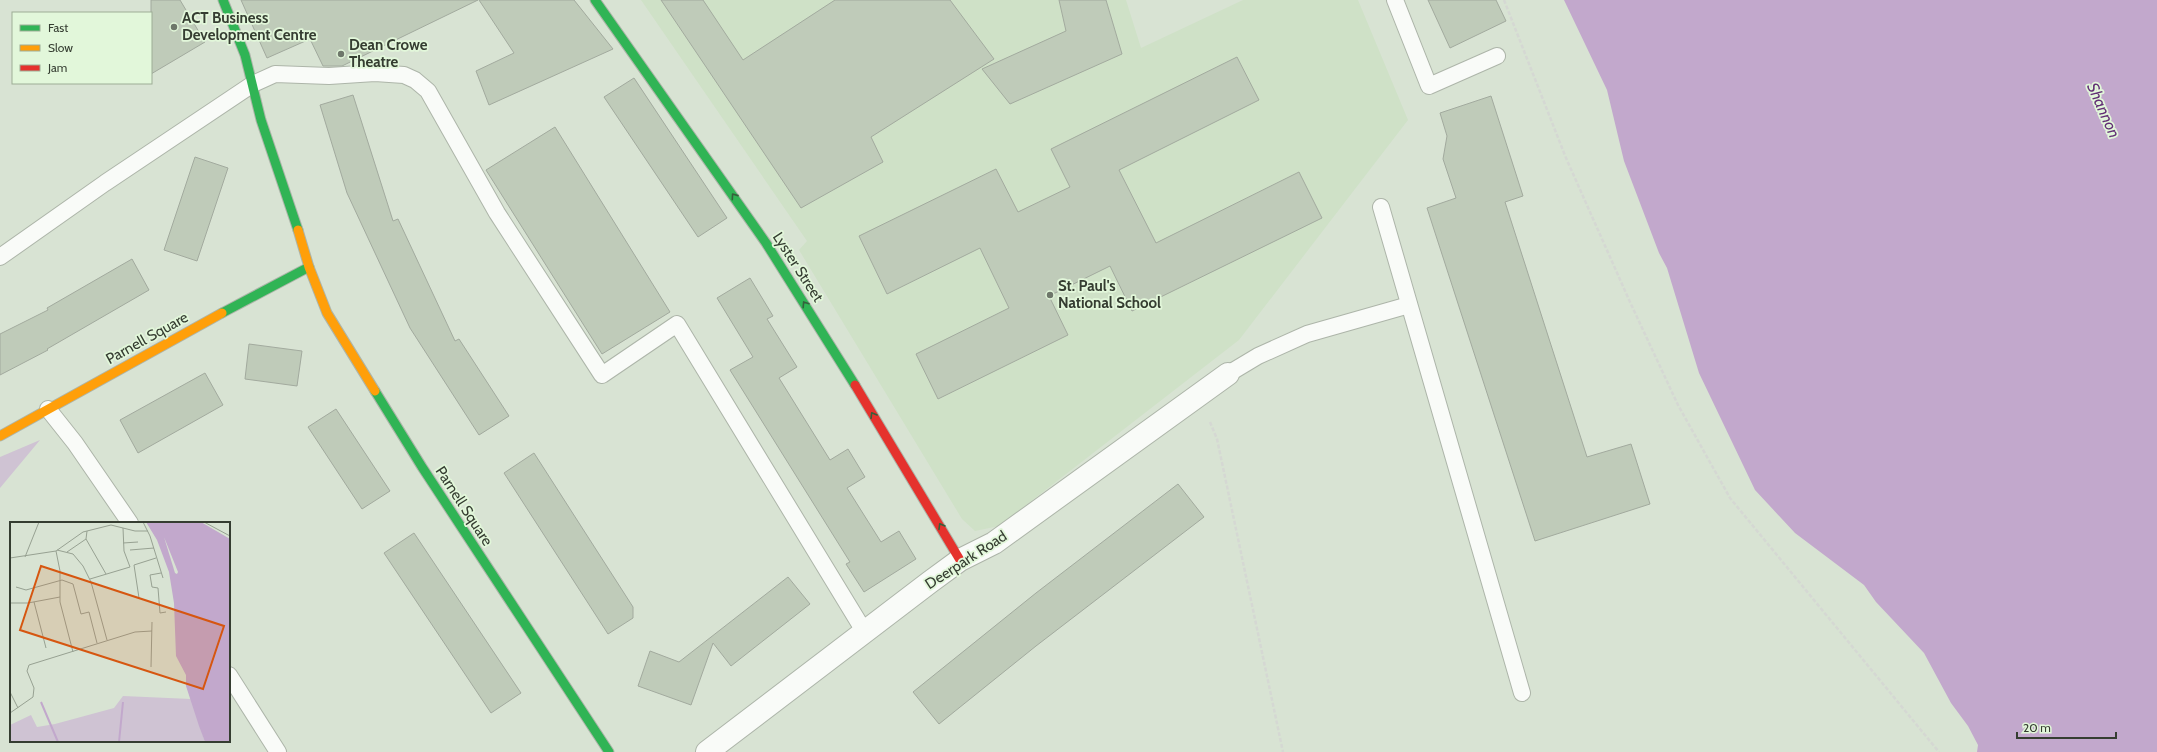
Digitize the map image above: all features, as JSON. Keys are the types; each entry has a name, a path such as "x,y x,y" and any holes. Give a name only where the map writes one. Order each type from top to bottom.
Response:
{"street":[{"name":"Parnell Square","path":"223,0 245,55 261,120 297,225 309,267 326,313 397,427 609,752"},
{"name":"Lyster Street","path":"595,0 766,243 813,316 960,560"},
{"name":"Parnell Square","path":"0,436 170,341 309,267"},
{"name":"Deerpark Road","path":"707,752 864,631 960,560 994,543 1189,400 1228,374"}],"lane":[{"path":"1395,0 1429,86 1497,56"},
{"path":"0,257 105,183 275,74 329,76 375,73 404,75 415,80 428,91 498,213 602,375 677,324 864,631"},
{"path":"1381,208 1522,693"},
{"path":"1228,374 1258,356 1307,334 1409,305"},
{"path":"48,409 74,443 129,522"},
{"path":"230,677 278,752"}],"path":[{"path":"1504,0 1566,158 1630,302 1678,405 1730,498 1772,547 1835,628 1939,752"},
{"path":"1189,400 1200,408 1210,422 1217,439 1283,752"}],"shaded area":[{"name":"St. Paul's National School","path":"641,0 1126,0 1141,48 1243,0 1358,0 1408,120 1239,340 999,526 975,531 962,519 799,250 807,241"},
{"path":"40,440 0,488 0,457"}],"water":[{"name":"Shannon","path":"1564,0 2157,0 2157,752 1977,752 1978,745 1968,726 1951,703 1924,653 1876,602 1864,585 1795,533 1755,490 1699,373 1667,268 1659,253 1624,161 1607,90"}],"building":[{"name":"ACT Business Development Centre","path":"151,0 180,0 205,42 152,73"},
{"name":"Dean Crowe Theatre","path":"241,0 478,0 342,66 323,66 310,39 267,58"},
{"path":"479,0 574,0 613,49 489,105 476,71 514,53"},
{"path":"661,0 703,0 743,60 835,0 950,0 994,59 871,137 883,162 801,208"},
{"path":"1059,0 1106,0 1122,54 1010,104 982,69 1066,31"},
{"path":"1428,0 1496,0 1506,21 1450,48"},
{"path":"1237,57 1259,100 1119,170 1156,243 1299,172 1322,218 1132,311 1110,266 1049,296 1068,335 938,399 916,354 1009,308 980,248 887,294 859,236 996,169 1018,212 1070,187 1051,149"},
{"path":"634,78 727,218 698,237 604,97"},
{"path":"353,95 393,221 398,219 455,341 459,339 509,416 479,435 410,328 347,193 320,105"},
{"path":"1491,96 1523,196 1505,202 1587,457 1631,444 1650,504 1535,541 1427,208 1456,198 1443,159 1447,136 1440,113"},
{"path":"555,127 670,312 602,354 486,170"},
{"path":"195,157 228,168 197,261 164,250"},
{"path":"132,259 149,290 47,349 48,350 0,375 0,334 48,310 47,308"},
{"path":"750,278 773,316 767,319 797,367 779,378 830,460 848,449 865,477 847,488 881,542 899,531 916,559 864,592 846,564 850,562 730,370 753,357 717,298"},
{"path":"249,344 302,351 297,386 245,379"},
{"path":"205,373 223,405 138,453 120,420"},
{"path":"336,409 390,491 362,509 308,427"},
{"path":"534,453 633,607 633,618 608,634 504,473"},
{"path":"1178,484 1204,517 1036,646 939,724 913,692 1036,593"},
{"path":"414,533 521,693 491,713 384,553"},
{"path":"788,577 810,604 731,666 713,643 691,705 638,686 650,651 679,662"}],"traffic: fast":[{"path":"223,0 245,55 261,120 298,230"},
{"path":"595,0 766,243 855,385"},
{"path":"222,313 309,267"},
{"path":"375,391 422,467 609,752"}],"traffic: slow":[{"path":"298,230 309,267 327,313 375,391"},
{"path":"0,436 222,313"}],"traffic: jam":[{"path":"855,385 960,560"}],"place":[{"name":"ACT Business Development Centre","path":"174,27"},
{"name":"Dean Crowe Theatre","path":"341,54"},
{"name":"St. Paul's National School","path":"1050,295"}]}
